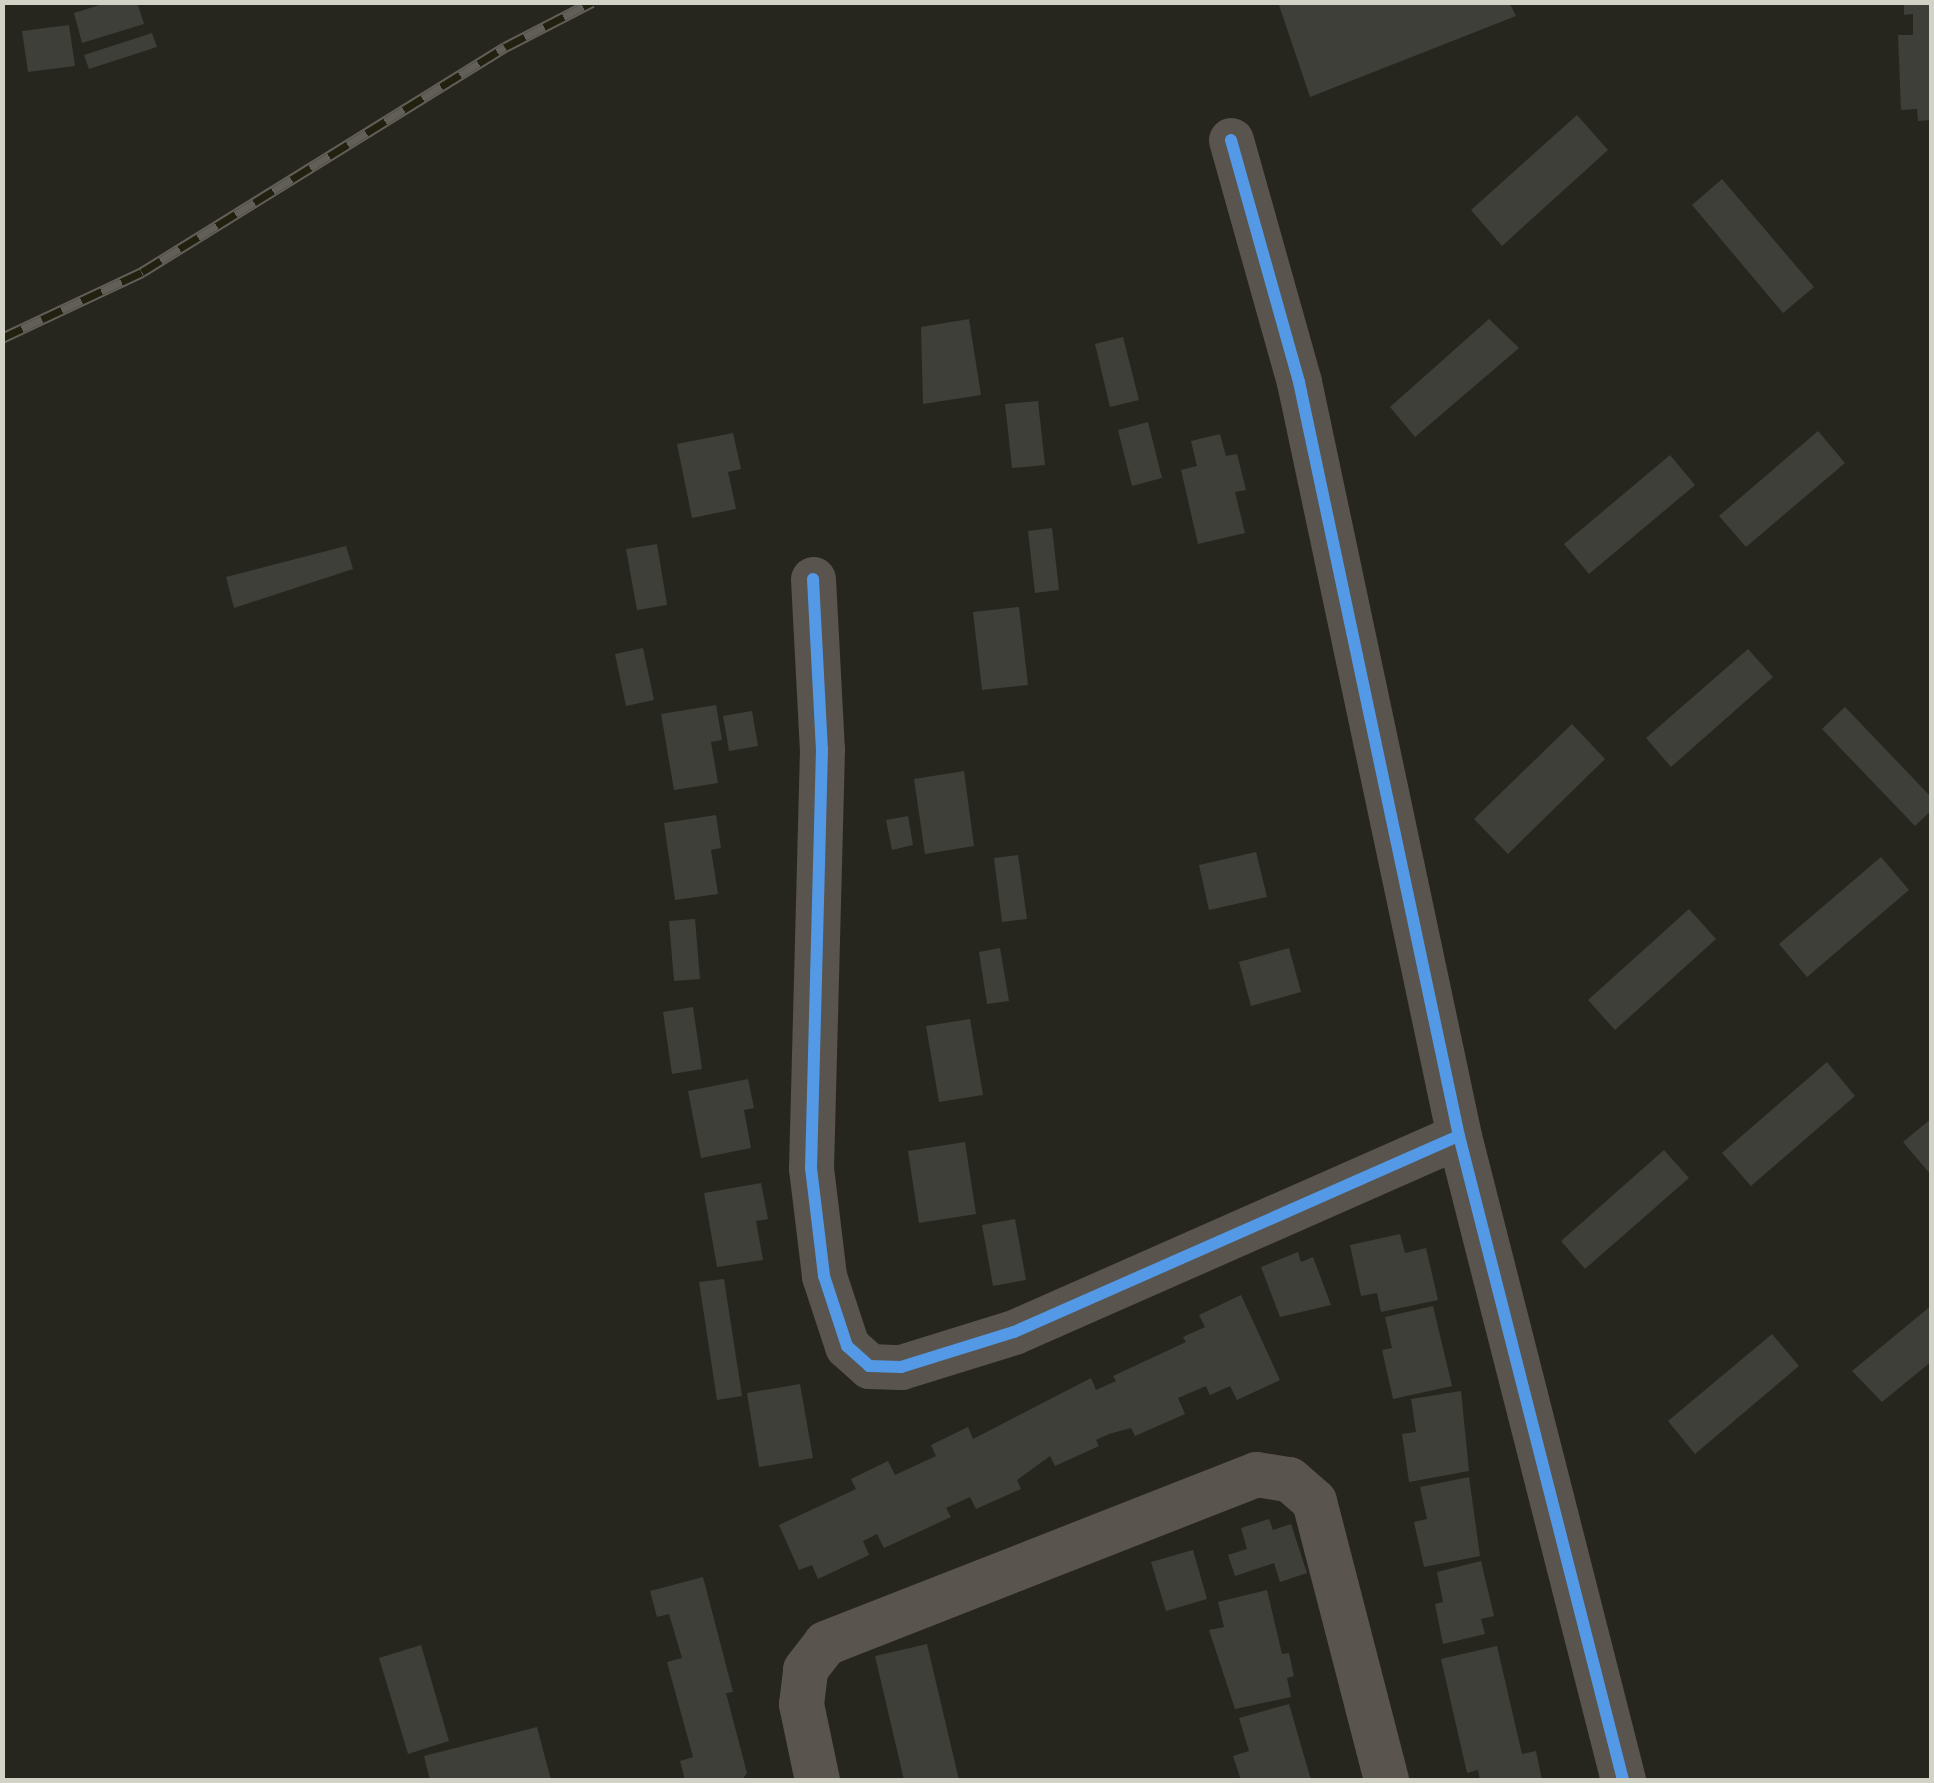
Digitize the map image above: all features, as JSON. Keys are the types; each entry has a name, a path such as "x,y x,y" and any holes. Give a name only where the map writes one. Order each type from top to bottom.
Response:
{"street":[{"path":"1231,140 1342,563 1458,1136 1623,1780"},
{"path":"813,580 822,749 810,1168 824,1276 848,1346 869,1366 901,1367 1014,1332 1458,1136"},
{"path":"817,1780 801,1704 805,1668 825,1643 1256,1474 1288,1479 1314,1501 1386,1780"}],"building":[{"path":"109,2 137,2 144,24 82,43 74,13"},
{"path":"1278,2 1509,2 1516,16 1310,97"},
{"path":"1904,2 1932,2 1932,120 1918,121 1917,109 1901,110 1898,35 1913,35 1913,14 1904,15"},
{"path":"69,25 75,66 28,72 22,31"},
{"path":"152,33 157,47 89,69 84,55"},
{"path":"1577,115 1608,150 1502,246 1471,210"},
{"path":"1722,179 1814,287 1783,313 1692,205"},
{"path":"969,319 981,395 923,404 921,327"},
{"path":"1489,319 1519,348 1415,437 1390,407"},
{"path":"1123,337 1139,400 1110,407 1095,344"},
{"path":"1038,401 1045,465 1012,468 1005,404"},
{"path":"1148,422 1162,478 1132,486 1118,430"},
{"path":"1818,431 1845,463 1746,547 1719,516"},
{"path":"733,433 741,469 728,472 736,509 692,518 677,444"},
{"path":"1220,434 1226,456 1237,454 1246,490 1235,492 1245,533 1198,544 1181,470 1197,466 1191,441"},
{"path":"1670,455 1695,485 1589,574 1564,544"},
{"path":"1052,528 1059,590 1035,593 1028,531"},
{"path":"657,544 667,605 637,610 626,549"},
{"path":"346,546 353,569 234,608 226,577"},
{"path":"1019,607 1028,685 982,690 973,612"},
{"path":"643,648 654,700 626,706 615,654"},
{"path":"1748,649 1773,677 1671,767 1646,738"},
{"path":"716,705 722,740 711,742 718,783 674,790 661,714"},
{"path":"1845,707 1932,798 1932,810 1915,826 1822,729"},
{"path":"752,711 758,746 729,751 723,716"},
{"path":"1572,724 1605,759 1508,854 1474,819"},
{"path":"964,771 974,846 925,854 914,779"},
{"path":"716,815 721,848 711,850 718,894 675,900 664,823"},
{"path":"908,816 913,845 892,850 886,820"},
{"path":"1256,852 1267,897 1209,910 1199,865"},
{"path":"1018,855 1027,919 1002,922 994,858"},
{"path":"1881,857 1909,890 1807,977 1779,944"},
{"path":"1689,909 1716,939 1615,1030 1588,1000"},
{"path":"695,919 700,979 674,981 669,921"},
{"path":"1000,948 1009,1001 987,1004 979,952"},
{"path":"1289,948 1301,992 1251,1006 1239,962"},
{"path":"693,1007 702,1069 672,1074 663,1012"},
{"path":"970,1019 983,1095 939,1102 926,1026"},
{"path":"1827,1062 1855,1096 1751,1186 1722,1153"},
{"path":"748,1079 754,1108 744,1110 751,1148 701,1158 688,1091"},
{"path":"1932,1118 1932,1176 1903,1142"},
{"path":"965,1142 976,1214 919,1223 908,1151"},
{"path":"1664,1150 1689,1178 1585,1269 1561,1241"},
{"path":"761,1183 768,1219 756,1221 763,1260 717,1267 704,1193"},
{"path":"1015,1219 1026,1280 993,1286 982,1225"},
{"path":"1400,1234 1405,1253 1426,1248 1438,1300 1381,1312 1377,1293 1361,1296 1350,1245"},
{"path":"1298,1252 1301,1262 1313,1257 1331,1305 1280,1317 1261,1267"},
{"path":"724,1279 742,1396 717,1400 699,1282"},
{"path":"1241,1295 1280,1380 1237,1400 1230,1386 1210,1395 1206,1386 1178,1398 1185,1414 1135,1436 1131,1428 1109,1434 1096,1440 1099,1446 1055,1466 1050,1456 1017,1480 1021,1489 976,1509 970,1497 946,1508 951,1517 884,1548 877,1534 863,1541 869,1555 818,1579 812,1565 799,1570 779,1525 856,1489 851,1479 888,1461 895,1475 936,1456 931,1445 968,1427 973,1439 1091,1378 1096,1390 1116,1381 1113,1376 1186,1342 1183,1337 1205,1327 1199,1315"},
{"path":"1932,1305 1932,1361 1882,1402 1852,1371"},
{"path":"1433,1306 1452,1386 1393,1399 1382,1350 1392,1348 1385,1317"},
{"path":"1772,1334 1799,1366 1695,1454 1668,1421"},
{"path":"800,1384 813,1458 759,1467 747,1393"},
{"path":"1461,1391 1469,1471 1409,1482 1402,1434 1416,1432 1411,1399"},
{"path":"1469,1477 1480,1556 1424,1567 1414,1522 1427,1519 1420,1487"},
{"path":"1269,1519 1273,1530 1291,1524 1307,1573 1280,1582 1274,1563 1235,1576 1228,1555 1247,1549 1241,1528"},
{"path":"1193,1550 1207,1599 1166,1611 1151,1562"},
{"path":"1481,1561 1494,1616 1481,1619 1485,1634 1443,1644 1435,1604 1443,1602 1437,1572"},
{"path":"703,1577 733,1692 726,1693 747,1773 742,1780 685,1780 680,1761 693,1757 667,1662 682,1658 669,1614 657,1617 650,1591"},
{"path":"1267,1590 1282,1654 1289,1653 1294,1676 1287,1678 1291,1697 1235,1709 1209,1630 1224,1627 1218,1602"},
{"path":"927,1644 959,1780 904,1780 875,1656"},
{"path":"421,1645 449,1741 408,1754 379,1658"},
{"path":"1497,1646 1522,1754 1536,1751 1542,1780 1480,1780 1478,1770 1467,1773 1441,1659"},
{"path":"1289,1704 1311,1780 1241,1780 1233,1756 1249,1751 1239,1718"},
{"path":"537,1727 551,1780 430,1780 424,1756"}],"railway":[{"path":"2,338 142,272 505,47 592,2"}],"cycle path":[{"path":"1231,140 1299,382 1459,1136 1623,1780"},
{"path":"813,579 822,749 811,1168 824,1276 847,1346 869,1366 901,1367 1014,1332 1459,1136"}]}
